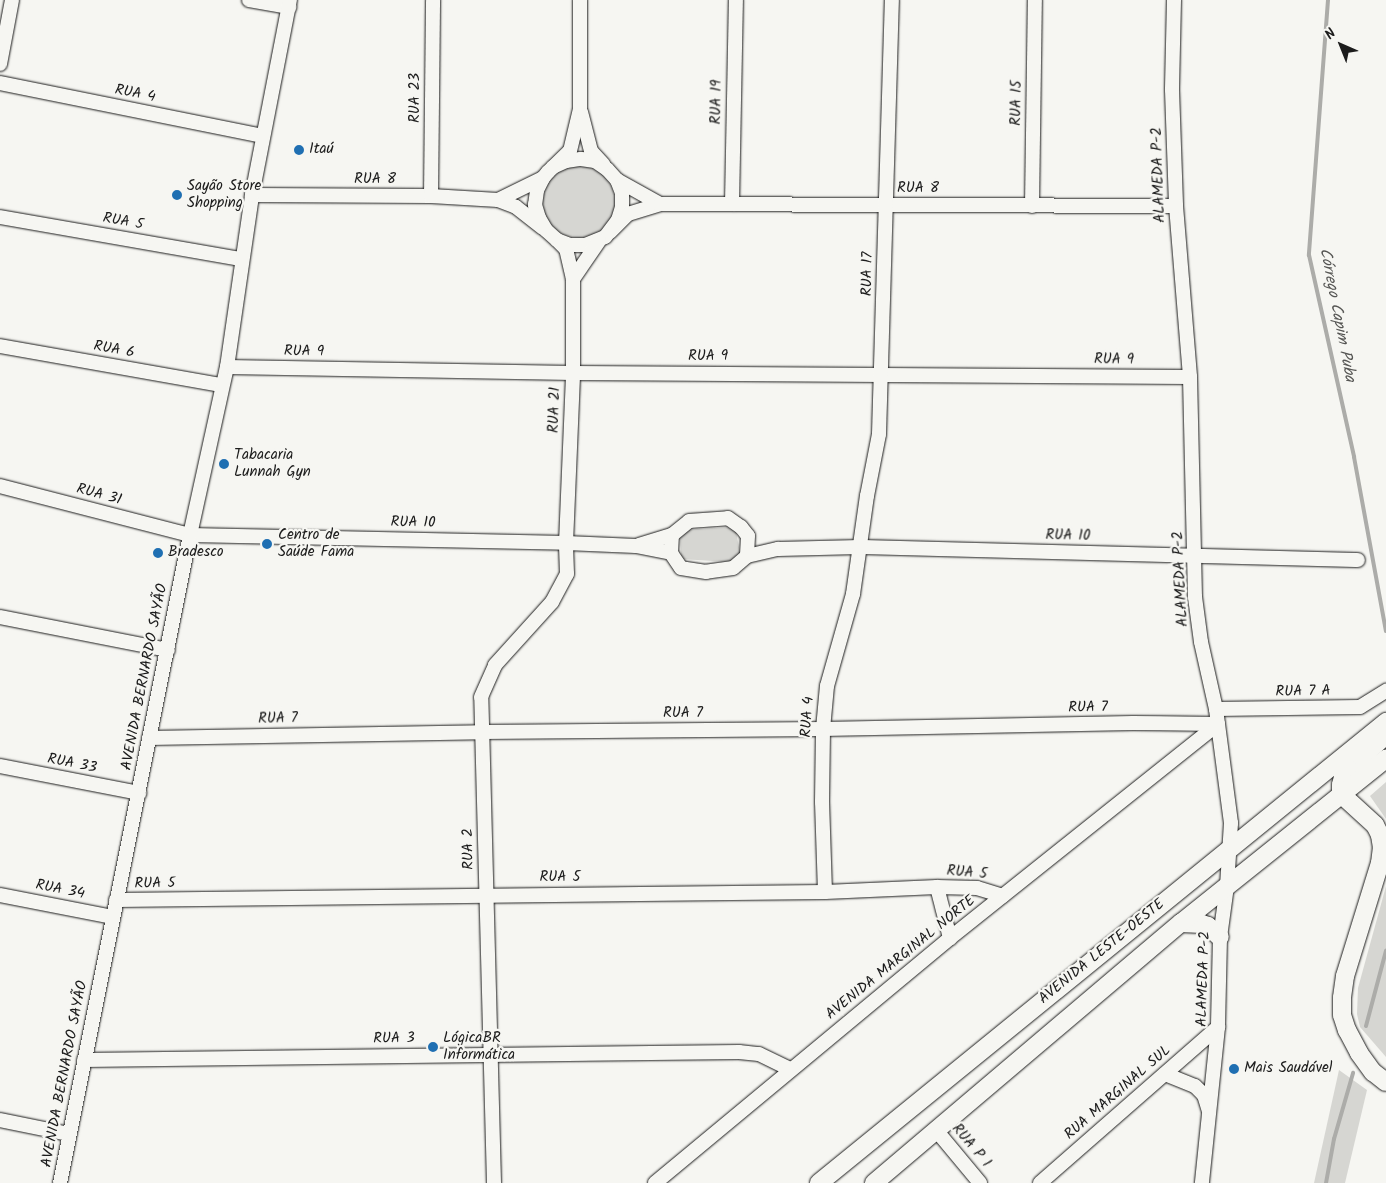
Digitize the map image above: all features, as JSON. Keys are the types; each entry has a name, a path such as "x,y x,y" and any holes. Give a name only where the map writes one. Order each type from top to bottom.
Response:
{"main road":[{"name":"AVENIDA LESTE-OESTE","path":"819,1183 1386,722"},
{"path":"1386,735 1346,773 1343,777 1341,794 1375,825 1380,835 1382,847 1380,863 1345,976 1342,1015 1347,1030 1359,1053 1373,1072 1386,1082"},
{"name":"AVENIDA LESTE-OESTE","path":"874,1183 1181,923 1386,759"},
{"path":"1181,923 1208,926 1220,937"}],"street":[{"path":"0,64 12,0"},
{"path":"249,0 289,4"},
{"name":"RUA 23","path":"432,196 433,0"},
{"path":"580,0 580,109 570,151 543,178 537,190 535,204 539,218 546,230 557,240 570,245 585,245 599,241"},
{"name":"RUA 19","path":"732,204 736,0"},
{"name":"RUA 17","path":"860,548 879,434 892,0"},
{"name":"RUA 15","path":"1032,206 1035,0"},
{"name":"ALAMEDA P-2","path":"1174,0 1172,90 1176,206 1190,377 1195,597 1201,642 1216,709 1231,823 1227,886 1220,937 1218,1027 1202,1183"},
{"name":"AVENIDA BERNARDO SAYÃO","path":"60,1183 190,535 227,367 241,259 289,4"},
{"name":"RUA 4","path":"0,83 263,136"},
{"path":"573,279 599,241 610,232 618,220 622,207 622,193 617,180 591,151 580,109"},
{"path":"554,167 566,160 581,158 595,161 607,169"},
{"name":"RUA 8","path":"498,200 543,178"},
{"name":"RUA 8","path":"617,180 660,204"},
{"name":"RUA 8","path":"252,195 432,196 498,200 516,207 546,230"},
{"name":"RUA 8","path":"610,232 628,214 660,204 1176,206"},
{"name":"RUA 5","path":"0,217 241,259"},
{"name":"RUA 21","path":"557,240 566,249 573,279 573,373 566,542"},
{"name":"RUA 6","path":"0,346 222,385"},
{"name":"RUA 9","path":"227,367 573,373 882,373 1190,377"},
{"name":"RUA 31","path":"0,486 190,535"},
{"path":"728,518 741,527 748,536 747,556 733,568 706,572 681,568 671,553 672,535 689,520 728,518"},
{"name":"RUA 10","path":"190,535 566,542 636,546 671,553"},
{"name":"RUA 10","path":"636,546 672,535"},
{"name":"RUA 10","path":"748,536 778,548"},
{"name":"RUA 2","path":"494,1183 481,697 495,665 552,602 567,574 566,542"},
{"name":"RUA 10","path":"747,556 778,548 860,548 1358,560"},
{"name":"RUA 4","path":"825,892 823,729 827,686 853,594 860,548"},
{"path":"0,617 168,650"},
{"name":"RUA 7 A","path":"1216,709 1360,707 1386,691"},
{"name":"RUA 7","path":"149,738 1133,723 1218,724"},
{"name":"AVENIDA MARGINAL NORTE","path":"655,1183 950,938 1218,724"},
{"name":"RUA 33","path":"0,766 138,793"},
{"path":"937,887 950,938"},
{"name":"RUA 5","path":"116,900 825,892 937,887 976,888 1003,896"},
{"name":"RUA 34","path":"0,895 113,917"},
{"name":"RUA MARGINAL SUL","path":"1040,1183 1218,1027"},
{"name":"RUA 3","path":"84,1060 739,1052 759,1054 790,1070"},
{"path":"1165,1074 1194,1086 1204,1095 1210,1114"},
{"path":"0,1120 70,1134"},
{"name":"RUA P 1","path":"936,1130 980,1183"}],"shaded area":[{"path":"579,166 599,172 609,182 615,202 609,222 599,232 579,238 559,232 549,222 543,202 549,182 559,172"},
{"path":"735,527 741,557 729,562 681,559 680,530"},
{"path":"1386,782 1386,819 1370,796"},
{"path":"1386,886 1386,1057 1360,1027 1357,1014 1358,988"},
{"path":"1339,1070 1367,1090 1345,1183 1314,1183"}],"waterway":[{"name":"Córrego Capim Puba","path":"1328,0 1309,255 1354,457 1386,631"},
{"name":"Córrego Capim Puba","path":"1366,1026 1386,951"},
{"name":"Córrego Capim Puba","path":"1326,1183 1334,1139 1353,1073"}],"place":[{"name":"Itaú","path":"299,150"},
{"name":"Sayão Store Shopping","path":"177,195"},
{"name":"Tabacaria Lunnah Gyn","path":"224,464"},
{"name":"Centro de Saúde Fama","path":"267,544"},
{"name":"Bradesco","path":"158,553"},
{"name":"LógicaBR Informática","path":"433,1047"},
{"name":"Mais Saudável","path":"1234,1069"}]}
